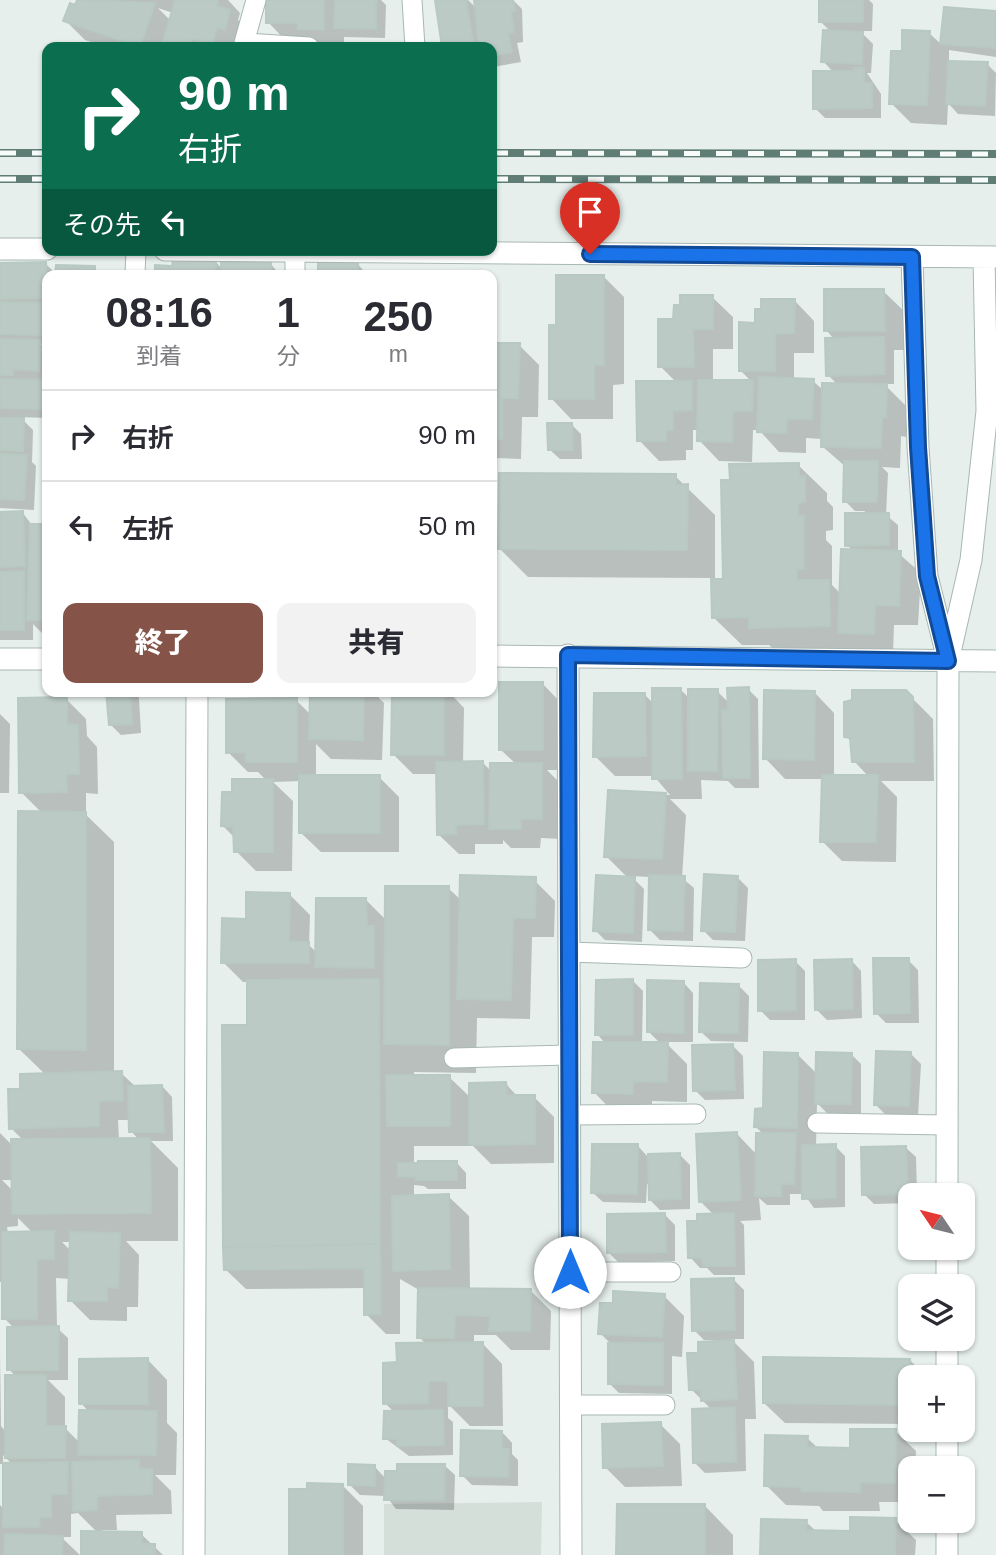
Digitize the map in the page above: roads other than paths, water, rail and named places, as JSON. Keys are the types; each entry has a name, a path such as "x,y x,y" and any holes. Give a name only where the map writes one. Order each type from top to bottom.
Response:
{"street":[{"path":"0,249 42,249"},
{"path":"497,253 990,257 986,411 971,560 948,661 947,1183"},
{"path":"912,257 918,447 927,576 948,661"},
{"path":"568,655 571,1555"},
{"path":"497,656 996,662"},
{"path":"0,659 42,659"},
{"path":"194,1555 197,697"},
{"path":"947,1533 947,1555"}],"lane":[{"path":"244,42 256,0"},
{"path":"412,0 415,42"},
{"path":"569,952 742,958"},
{"path":"454,1058 569,1055"},
{"path":"569,1115 696,1114"},
{"path":"817,1123 947,1125"},
{"path":"570,1272 671,1272"},
{"path":"570,1405 665,1405"}],"railway":[{"path":"0,153 42,153"},
{"path":"497,153 996,154"},
{"path":"0,179 42,179"},
{"path":"497,179 996,180"}]}
